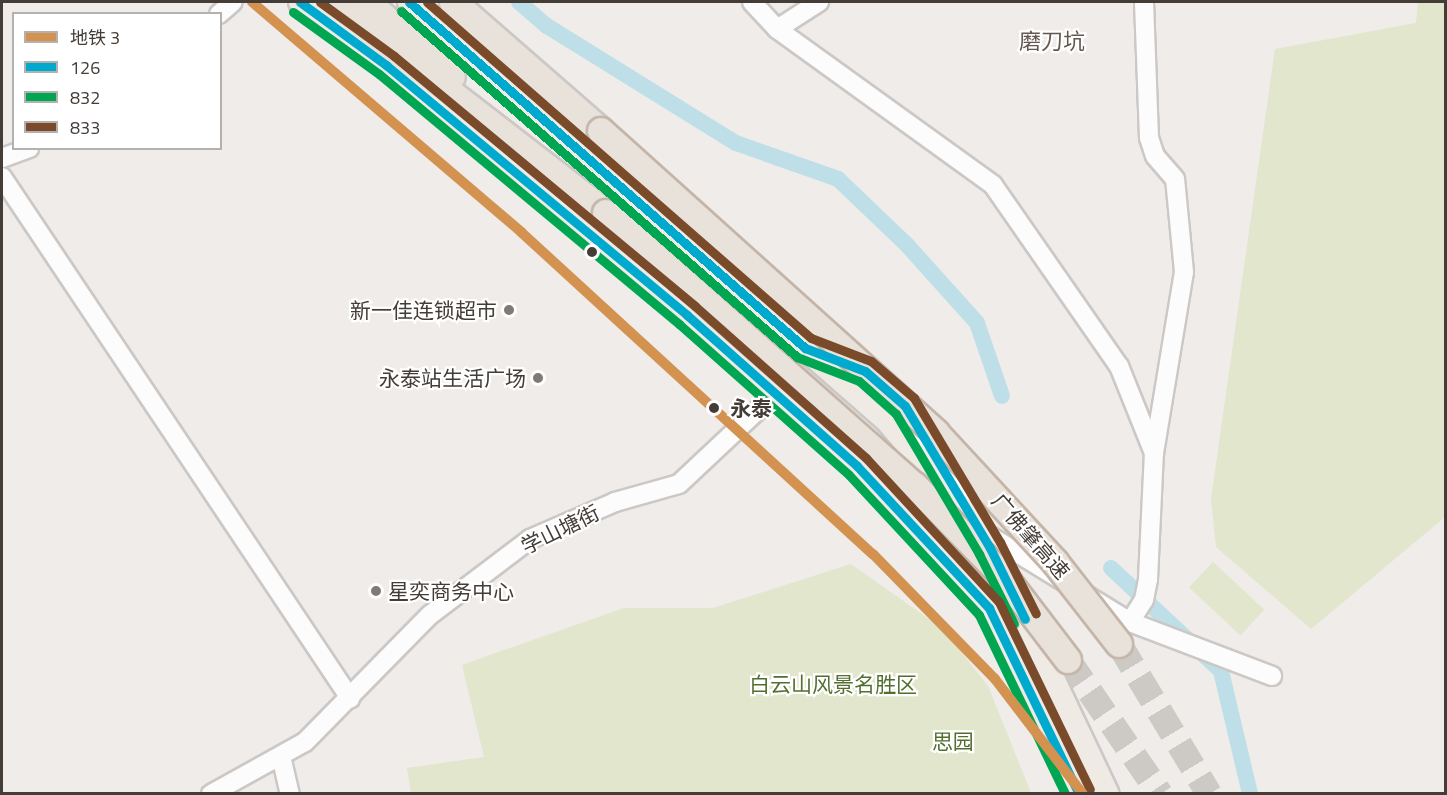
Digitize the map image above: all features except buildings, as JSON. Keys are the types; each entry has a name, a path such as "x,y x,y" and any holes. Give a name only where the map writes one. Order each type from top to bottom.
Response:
{"highway":[{"path":"333,2 606,213"},
{"path":"367,2 915,486 1013,587 1068,660"},
{"name":"广佛肇高速","path":"453,2 936,432 1048,554 1125,633"},
{"path":"462,2 477,22"}],"main road":[{"path":"300,2 386,64 777,392 857,466 938,558 989,608 1079,794"},
{"path":"409,2 806,348 894,428 979,529 1017,602 1108,794"},
{"path":"938,558 960,555 979,529"}],"street":[{"path":"221,12 233,2"},
{"path":"753,2 777,29 993,185 1119,366 1154,453"},
{"path":"777,29 819,2"},
{"path":"1125,633 1144,600 1148,579 1154,453 1184,272 1175,179 1155,156 1149,138 1144,2"},
{"path":"2,158 24,150"},
{"path":"2,177 64,278 350,698"},
{"path":"647,282 731,326 882,454 951,532 989,608 1017,602"},
{"name":"学山塘街","path":"211,794 305,742 430,615 530,539 615,502 679,484 777,392"},
{"path":"979,529 1125,633 1167,635 1272,676"},
{"path":"281,756 290,794"}],"green space":[{"path":"1418,2 1445,2 1445,517 1311,629 1216,547 1211,499 1275,49 1416,23"},
{"path":"1213,562 1264,610 1240,635 1189,588"},
{"name":"白云山风景名胜区","path":"851,564 943,629 988,686 1031,793 411,793 407,768 484,757 462,665 624,608 713,608"}],"waterway":[{"path":"519,2 547,26 736,143 838,179 908,246 977,323 1002,396"},
{"path":"1111,568 1221,671 1250,794"}],"tunnel":[{"path":"1119,644 1209,794"},
{"path":"1068,660 1160,794"}],"metro line":[{"name":"3","path":"252,2 521,232 873,554 995,679 1083,794"}],"transit line":[{"name":"126","path":"300,2 386,65 687,315 857,466 989,608 1079,794"},
{"name":"833","path":"320,2 394,56 695,306 866,458 999,602 1090,789"},
{"name":"126","path":"409,2 805,348 865,371 905,406 990,548 1025,619"},
{"name":"833","path":"427,2 811,338 871,361 914,398 1000,542 1036,614"},
{"name":"832","path":"401,11 797,357 859,381 896,414 979,554 1014,624"},
{"name":"832","path":"293,12 379,74 679,324 849,475 979,615 1065,794"}],"place":[{"name":"新一佳连锁超市","path":"509,310"},
{"name":"永泰站生活广场","path":"538,378"},
{"name":"永泰","path":"714,408"},
{"name":"星奕商务中心","path":"376,591"}],"district":[{"name":"磨刀坑","path":"1052,42"}],"park label":[{"name":"思园","path":"953,741"}]}
